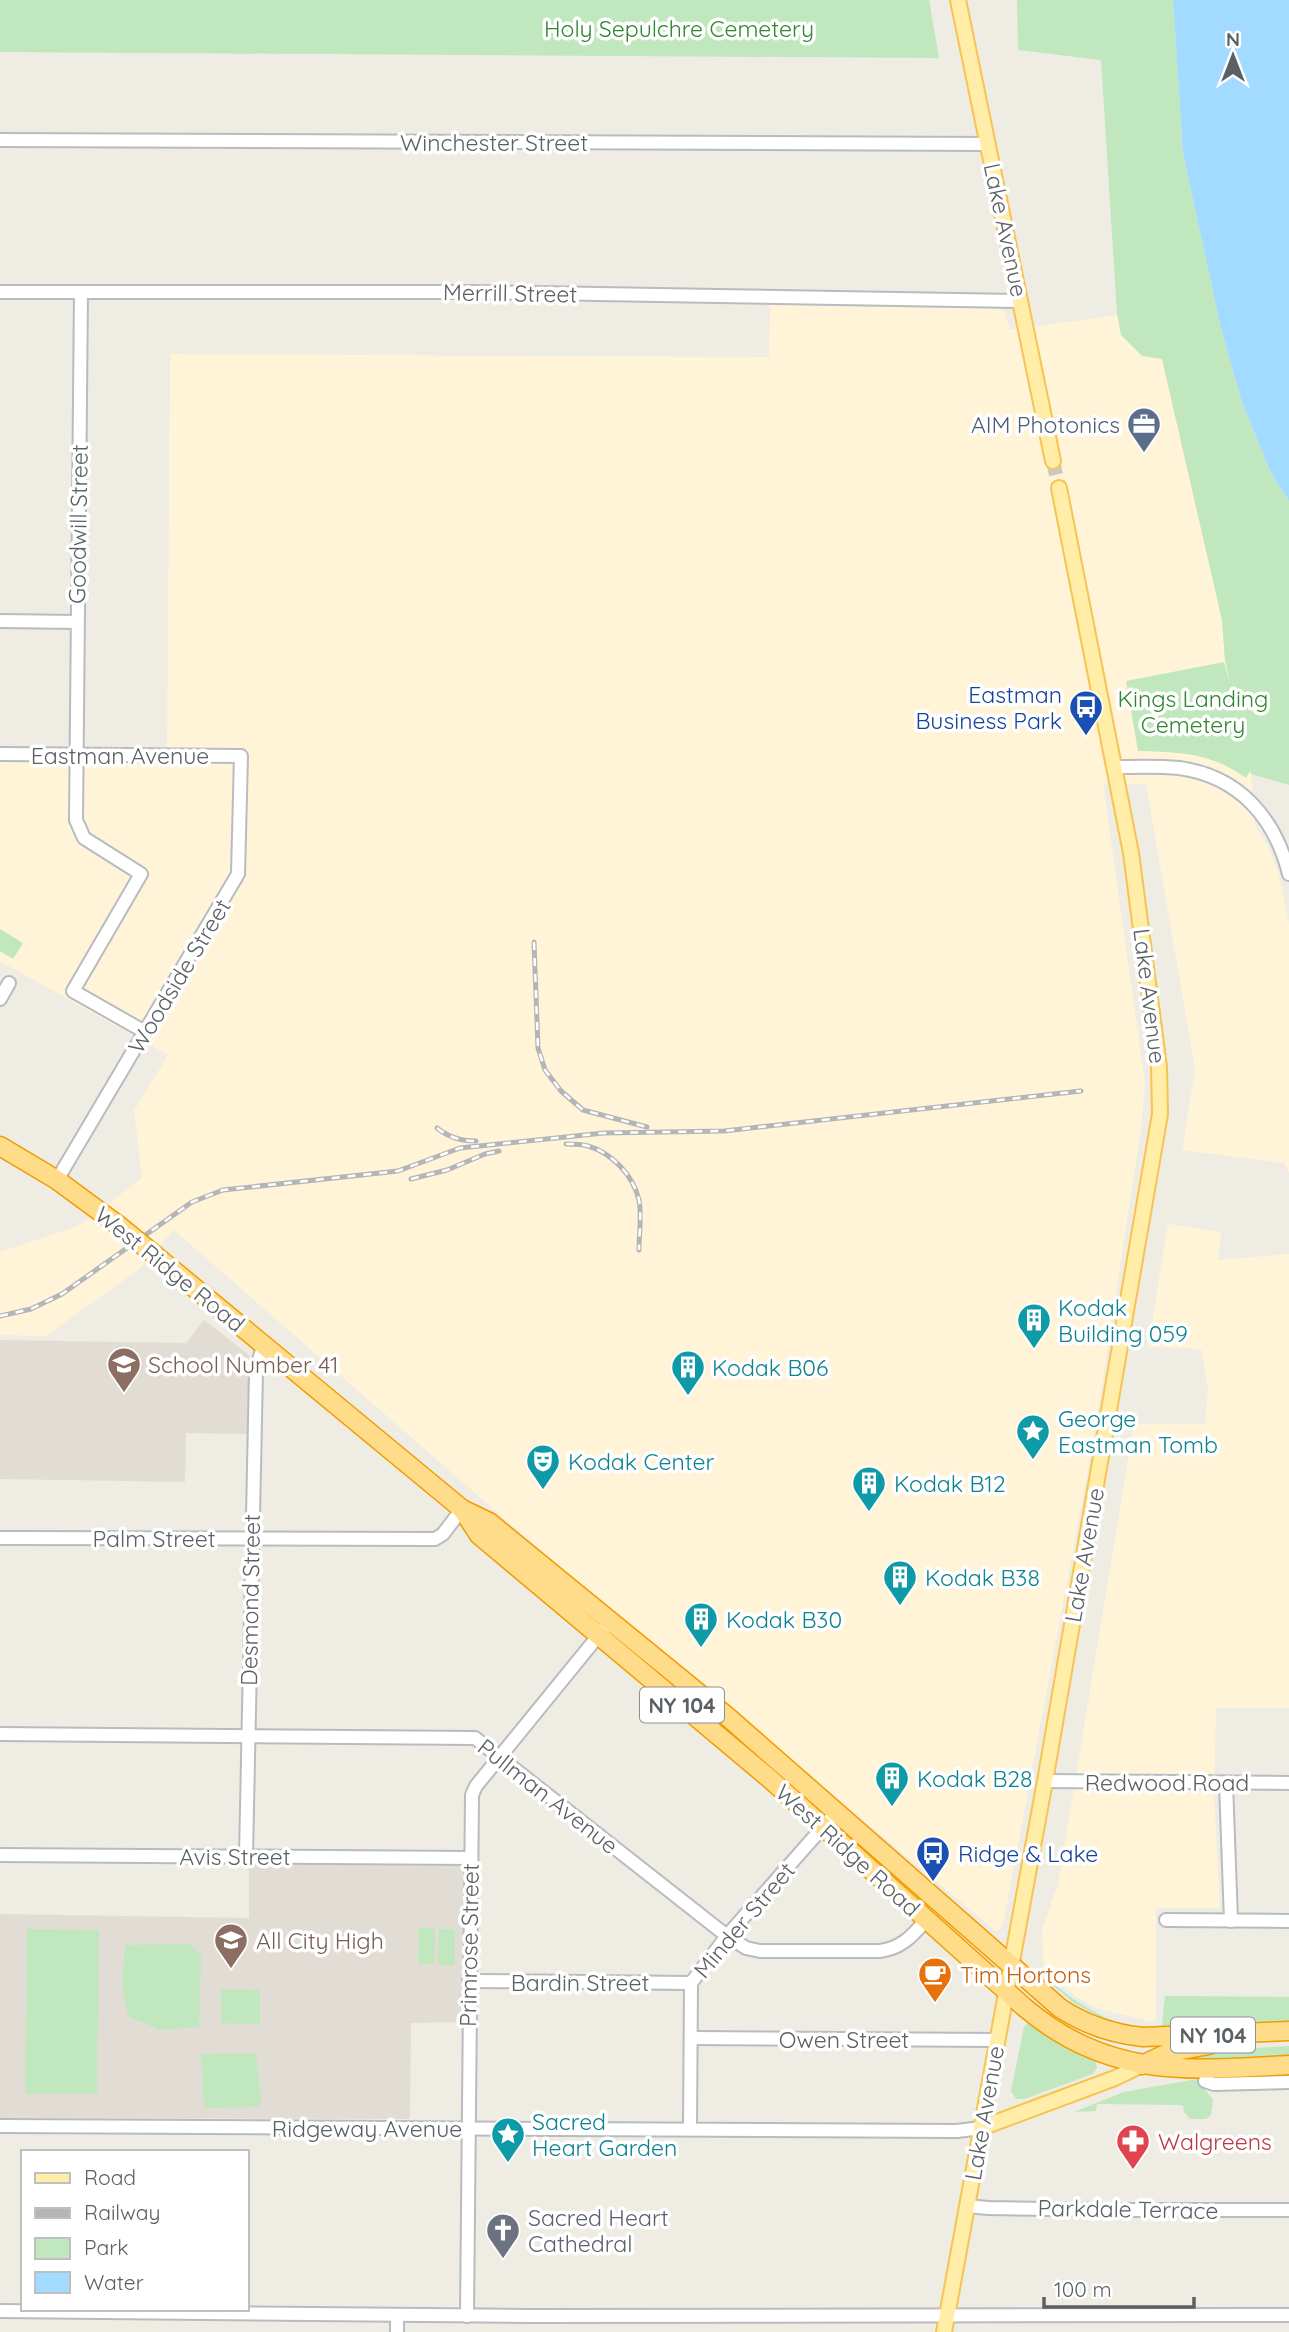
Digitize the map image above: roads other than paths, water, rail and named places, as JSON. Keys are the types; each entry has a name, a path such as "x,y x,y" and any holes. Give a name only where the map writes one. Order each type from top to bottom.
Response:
{"highway":[{"name":"West Ridge Road","path":"0,1146 57,1180 118,1225 462,1509 489,1522 761,1771 1037,2017 1071,2039 1103,2053 1142,2065 1182,2069 1289,2065"},
{"name":"West Ridge Road","path":"604,1629 729,1718 1047,1998 1067,2012 1097,2027 1121,2034 1158,2038 1289,2031"},
{"path":"1142,2065 1170,2052 1289,2031"},
{"path":"1182,2069 1205,2081"}],"main road":[{"name":"Lake Avenue","path":"957,0 1053,461"},
{"name":"Lake Avenue","path":"944,2332 1045,1781 1160,1114 1159,1066 1137,890 1059,488"},
{"name":"Ridgeway Avenue","path":"981,2128 1115,2078 1142,2065"}],"street":[{"name":"Winchester Street","path":"0,140 988,144"},
{"name":"Merrill Street","path":"0,292 472,292 1021,301"},
{"name":"Goodwill Street","path":"81,293 76,820 78,830 84,838 141,874 73,990 145,1032"},
{"path":"0,621 77,622"},
{"name":"Eastman Avenue","path":"0,754 241,756"},
{"name":"Woodside Street","path":"57,1180 238,874 241,756"},
{"path":"1114,767 1180,768 1221,781 1247,799 1267,820 1280,844 1289,874"},
{"path":"0,999 9,983"},
{"name":"Desmond Street","path":"246,1856 256,1371 263,1346"},
{"name":"Palm Street","path":"0,1538 435,1539 443,1534 462,1509"},
{"name":"Primrose Street","path":"467,2316 471,1794 604,1629"},
{"name":"Pullman Avenue","path":"0,1734 475,1738 727,1936 746,1948 760,1951 896,1949 926,1920"},
{"name":"Redwood Road","path":"1045,1781 1289,1783"},
{"path":"1226,1783 1231,1921"},
{"name":"Minder Street","path":"690,2129 691,1983 727,1936 837,1811"},
{"name":"Avis Street","path":"0,1855 470,1858"},
{"path":"1166,1920 1289,1921"},
{"name":"Bardin Street","path":"469,1981 691,1983"},
{"name":"Owen Street","path":"691,2038 997,2040"},
{"path":"1205,2081 1214,2084 1289,2082"},
{"name":"Ridgeway Avenue","path":"0,2126 957,2131 981,2128"},
{"name":"Parkdale Terrace","path":"967,2206 1109,2210 1289,2210"},
{"path":"0,2312 467,2316 1289,2315"},
{"path":"397,2315 397,2332"}],"water":[{"path":"1173,0 1289,0 1289,501 1271,473 1241,400 1220,324 1183,153"}],"tunnel":[{"path":"1053,461 1059,488"}],"railway":[{"path":"534,942 538,1048 545,1070 561,1091 583,1110 647,1127"},
{"path":"0,1316 31,1309 62,1294 192,1202 223,1190 398,1171 460,1148 604,1133 724,1131 1081,1091"},
{"path":"437,1128 455,1138 476,1141"},
{"path":"566,1144 597,1149 627,1174 639,1200 639,1250"},
{"path":"411,1179 447,1170 499,1151"}],"place":[{"name":"AIM Photonics","path":"1144,454"},
{"name":"Eastman Business Park","path":"1086,737"},
{"name":"Kodak Building 059","path":"1034,1350"},
{"name":"School Number 41","path":"124,1394"},
{"name":"Kodak B06","path":"688,1397"},
{"name":"George Eastman Tomb","path":"1033,1461"},
{"name":"Kodak Center","path":"543,1491"},
{"name":"Kodak B12","path":"869,1513"},
{"name":"Kodak B38","path":"900,1607"},
{"name":"Kodak B30","path":"701,1649"},
{"name":"Kodak B28","path":"892,1808"},
{"name":"Ridge & Lake","path":"933,1883"},
{"name":"All City High","path":"231,1970"},
{"name":"Tim Hortons","path":"935,2004"},
{"name":"Sacred Heart Garden","path":"508,2164"},
{"name":"Walgreens","path":"1133,2171"},
{"name":"Sacred Heart Cathedral","path":"503,2260"}],"park label":[{"name":"Holy Sepulchre Cemetery","path":"679,28"},
{"name":"Kings Landing Cemetery","path":"1193,711"}]}
